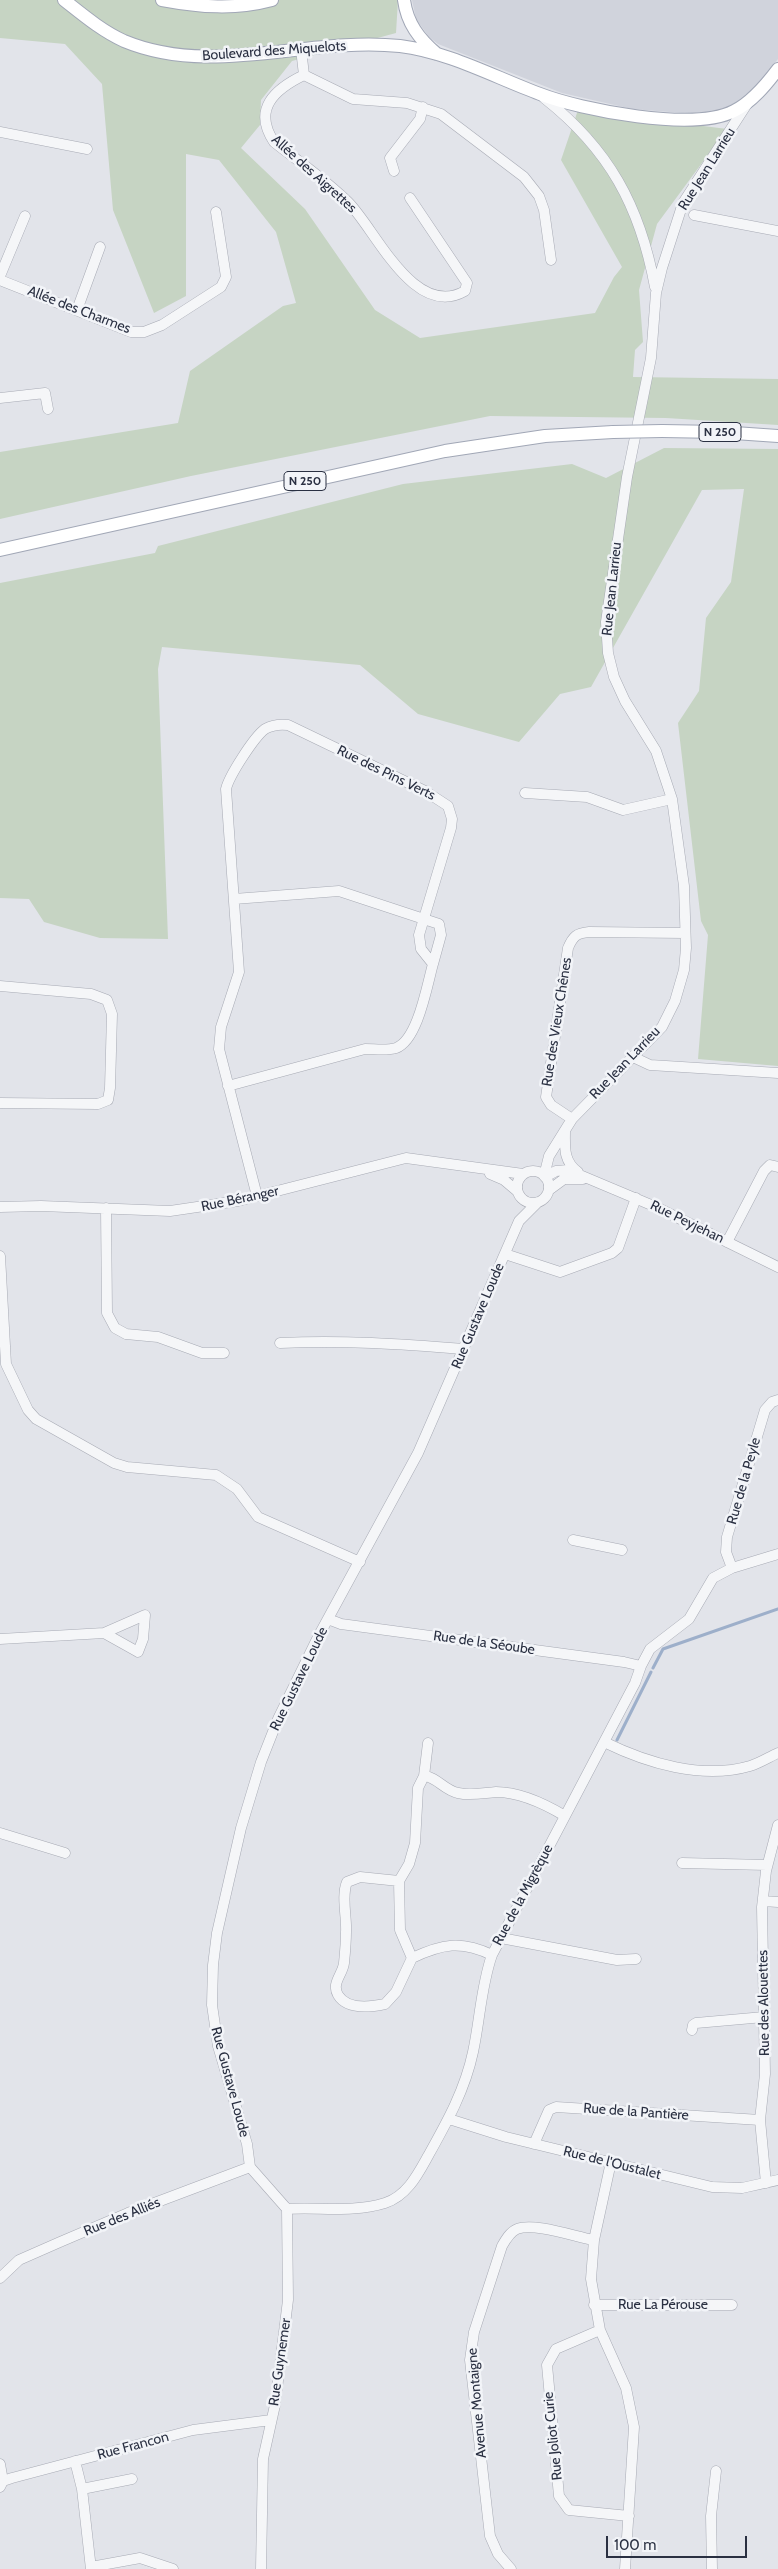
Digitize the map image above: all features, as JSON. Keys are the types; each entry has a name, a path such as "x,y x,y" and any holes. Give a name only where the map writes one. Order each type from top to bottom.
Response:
{"main road":[{"name":"Boulevard des Miquelots","path":"64,0 103,29 124,40 181,56 220,57 301,49 375,45 410,48 437,54 540,94 604,110 676,119 713,118 733,112 747,104 778,69"},
{"path":"162,0 216,7 242,6 272,0"},
{"name":"Boulevard des Miquelots","path":"404,0 410,24 437,54"},
{"name":"N 250","path":"0,550 445,451 545,436 662,431 778,436"}],"street":[{"path":"301,49 304,75 353,99 407,103 441,114 524,177 539,196 544,210 551,260"},
{"name":"Allée des Aigrettes","path":"304,75 285,84 275,92 267,105 269,134 274,142 346,200 365,220 399,272 408,280 425,291 444,296 454,296 465,291 467,283 410,198"},
{"path":"540,94 592,142 624,190 641,229 656,293"},
{"name":"Rue Jean Larrieu","path":"524,1173 539,1165 549,1156 572,1120 659,1031 675,1001 685,964 682,861 672,799 656,751 616,683 609,659 606,633 627,477 651,358 656,293 664,261 683,203 747,104"},
{"path":"394,171 390,158 420,119 423,107"},
{"path":"0,132 87,149"},
{"name":"Allée des Charmes","path":"0,278 131,332 144,332 162,325 221,287 226,277 216,212"},
{"path":"694,215 778,231"},
{"path":"0,278 25,216"},
{"path":"77,310 100,247"},
{"path":"0,398 45,393 48,410"},
{"name":"Rue des Pins Verts","path":"257,1196 219,1049 219,1039 238,972 226,797 227,784 261,732 275,725 288,725 425,792 448,806 452,819 451,828 424,918 419,942 421,950 433,964"},
{"path":"525,793 587,797 623,810 672,799"},
{"path":"228,1086 365,1049 386,1049 405,1043 411,1034 417,1018 441,930 439,924 424,918 339,891 234,899"},
{"name":"Rue des Vieux Chênes","path":"572,1120 551,1105 546,1097 568,948 573,938 577,934 589,932 685,933"},
{"path":"0,986 92,994 107,1000 112,1014 108,1100 98,1104 0,1103"},
{"path":"633,1057 650,1065 778,1074"},
{"name":"Rue Peyjehan","path":"565,1129 565,1147 569,1163 594,1181"},
{"name":"Rue Jean Larrieu","path":"545,1176 549,1156"},
{"name":"Rue Béranger","path":"0,1207 41,1206 190,1210 257,1196 406,1158 524,1173"},
{"path":"728,1242 764,1171 770,1165 778,1167"},
{"name":"Rue Béranger","path":"476,1168 504,1180 518,1194"},
{"name":"Rue Peyjehan","path":"545,1176 556,1171 568,1170 636,1198 778,1267"},
{"path":"535,1171 545,1176 549,1190 538,1202 528,1202 518,1194 518,1180 524,1173 535,1171"},
{"name":"Rue Peyjehan","path":"549,1190 556,1183 568,1178 594,1181"},
{"name":"Rue Gustave Loude","path":"518,1194 519,1221"},
{"path":"505,1254 560,1272 612,1253 618,1248 636,1198"},
{"name":"Rue Gustave Loude","path":"250,2167 248,2144 215,2031 212,1987 217,1932 241,1828 261,1762 278,1719 328,1619 418,1453 519,1221 538,1202"},
{"path":"106,1208 107,1313 115,1328 126,1334 158,1337 202,1352 224,1353"},
{"path":"0,1256 6,1364 28,1410 36,1419 114,1463 126,1467 216,1475 237,1489 258,1517 360,1562"},
{"path":"280,1342 386,1343 464,1349"},
{"name":"Rue de la Peyle","path":"732,1568 726,1552 727,1537 765,1410 772,1402 778,1400"},
{"path":"573,1540 622,1550"},
{"name":"Rue de la Migrèque","path":"287,2209 345,2210 388,2202 401,2195 416,2177 449,2119 467,2073 485,1980 492,1955 635,1683 641,1666 650,1650 689,1619 710,1581 732,1568 778,1554"},
{"name":"Rue de la Séoube","path":"328,1619 341,1624 641,1666"},
{"path":"0,1640 104,1634"},
{"path":"604,1742 640,1759 703,1770 736,1769 751,1766 778,1753"},
{"path":"412,1958 400,1930 399,1881 408,1864 415,1843 418,1788 424,1776 428,1743"},
{"path":"424,1776 432,1777 445,1788 459,1793 497,1792 532,1799 565,1816"},
{"name":"Rue des Alouettes","path":"766,2183 760,2120 765,2074 763,1901 767,1865 778,1825"},
{"path":"0,1833 65,1852"},
{"path":"682,1863 767,1865"},
{"path":"399,1881 360,1878 347,1882 344,1892 346,1933 343,1969 336,1982 338,1995 345,2002 355,2006 385,2004 393,1997 412,1958 442,1945 474,1946 492,1955"},
{"path":"763,1901 778,1902"},
{"path":"502,1938 617,1960 636,1959"},
{"path":"692,2030 693,2025 696,2023 764,2018"},
{"name":"Rue de la Pantière","path":"534,2144 549,2110 556,2107 760,2120"},
{"name":"Rue de l'Oustalet","path":"449,2119 534,2144 722,2189 742,2188 778,2180"},
{"path":"611,2162 594,2240 591,2279 594,2305 600,2330 626,2388 634,2428 625,2569"},
{"path":"250,2167 287,2209"},
{"name":"Rue des Alliés","path":"0,2278 19,2260 50,2246 128,2213 250,2167"},
{"name":"Rue Guynemer","path":"261,2569 261,2482 263,2459 272,2420 288,2300 287,2209"},
{"name":"Avenue Montaigne","path":"511,2569 498,2554 490,2536 470,2360 474,2332 502,2246 510,2234 516,2230 530,2227 594,2240"},
{"name":"Rue La Pérouse","path":"594,2305 732,2305"},
{"name":"Rue Joliot Curie","path":"600,2330 556,2349 547,2365 559,2496 569,2510 628,2516"},
{"name":"Rue Francon","path":"2,2484 75,2461 193,2430 272,2420"},
{"path":"75,2461 82,2489 91,2568 140,2558 173,2569"},
{"path":"0,2464 2,2484"},
{"path":"712,2569 711,2516 716,2471"},
{"path":"82,2489 132,2479"}],"shaded area":[{"path":"412,0 778,0 778,59 757,86 732,105 719,111 682,113 632,109 562,93 438,44 429,37 416,19"}],"green space":[{"path":"0,0 398,0 396,33 292,61 261,100 260,125 241,148 305,209 375,310 420,338 595,313 614,277 622,267 561,160 578,110 727,129 657,224 639,290 643,342 635,350 633,377 778,379 778,425 666,418 490,416 191,476 0,519 0,452 178,423 190,371 283,306 296,303 276,232 219,160 186,154 186,296 154,313 113,210 102,84 65,44 0,38"},
{"path":"664,448 778,449 778,1066 698,1059 708,935 701,921 678,723 699,691 706,618 731,582 744,489 702,490 591,687 560,694 519,742 418,714 360,665 162,647 158,669 168,939 100,938 44,922 29,899 0,898 0,583 155,553 158,546 403,484 572,464 606,478"}],"waterway":[{"path":"653,1668 663,1649 778,1609"},
{"path":"617,1740 651,1672"}]}
